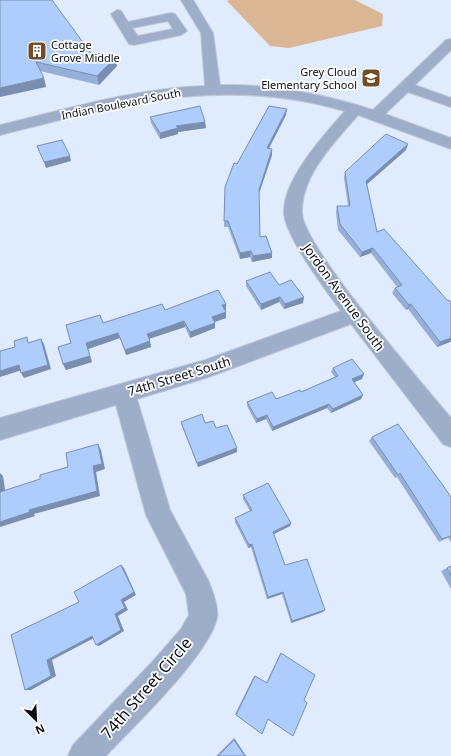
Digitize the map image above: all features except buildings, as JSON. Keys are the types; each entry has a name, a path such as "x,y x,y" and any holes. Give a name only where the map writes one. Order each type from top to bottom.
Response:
{"street":[{"path":"174,3 188,0 207,33 213,90"},
{"path":"125,26 113,9 131,11"},
{"path":"376,115 407,87 451,43"},
{"path":"407,87 451,103"},
{"name":"Indian Boulevard South","path":"0,130 92,108 166,94 213,90 264,91 310,98 355,109 376,115 451,144"},
{"name":"Jordon Avenue South","path":"355,109 312,160 298,187 293,215 295,226 303,240 355,314 451,436"},
{"name":"74th Street South","path":"0,429 206,369 355,314"},
{"name":"74th Street Circle","path":"84,756 164,672 191,639 203,617 199,592 158,515 124,392"}],"shaded area":[{"path":"355,0 383,14 382,26 289,48 270,46 227,1"}],"place":[{"name":"Cottage Grove Middle","path":"37,51"},
{"name":"Grey Cloud Elementary School","path":"371,78"}]}
